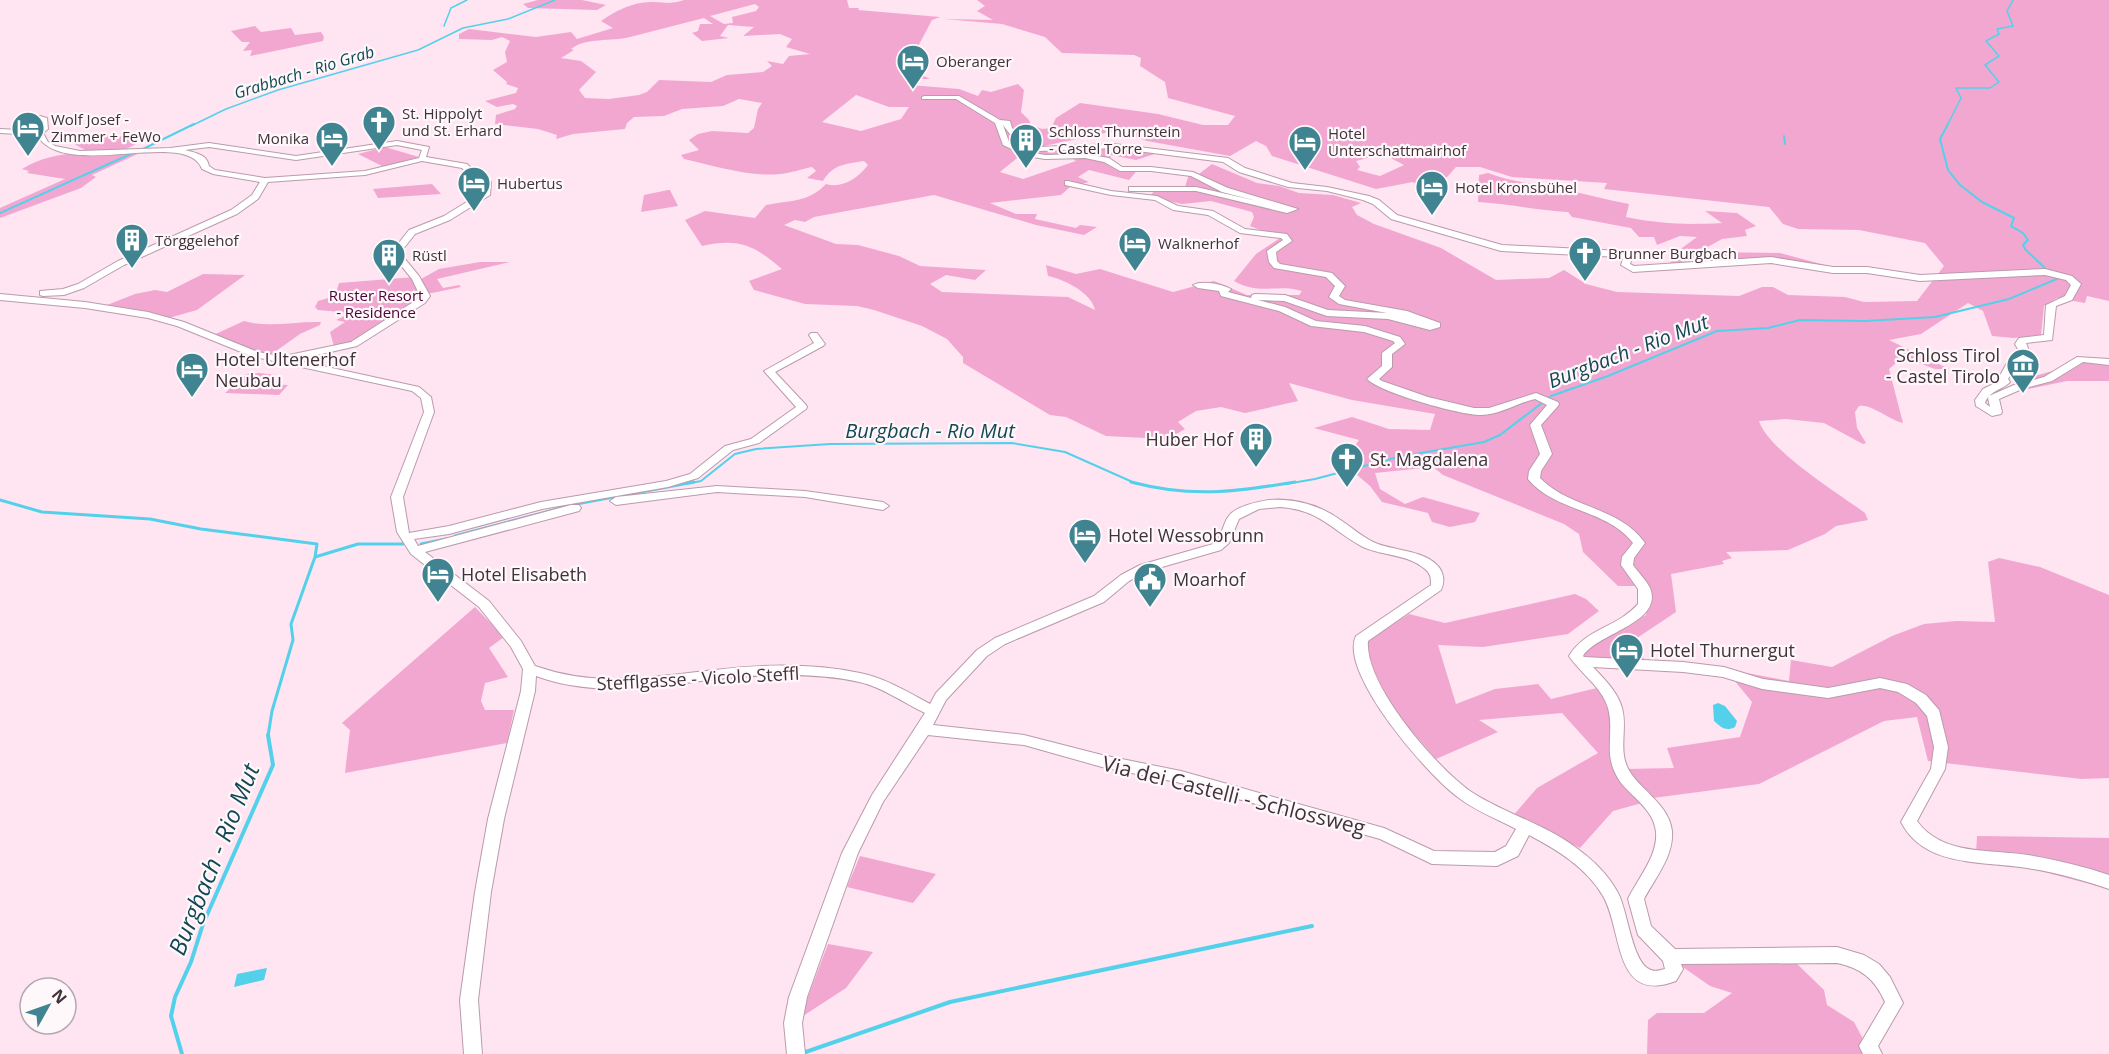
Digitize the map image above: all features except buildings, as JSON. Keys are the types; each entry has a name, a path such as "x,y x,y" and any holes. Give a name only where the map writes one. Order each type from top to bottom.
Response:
{"street":[{"path":"924,98 957,97 998,122 1005,122 1019,140 1038,148 1114,146 1225,160 1242,170 1291,185 1327,189 1366,198 1376,202 1394,217 1501,248 1627,256 1625,265 1637,269 1771,260 1833,270 1867,270 1920,278 2045,272 2058,274 2076,284 2069,298 2051,305 2049,338 2022,340 2020,344 2024,351 2011,365 2003,380 2005,382 1987,391 1980,400 1980,404 1995,413 1993,398 2001,393 2048,379 2081,359 2109,362"},
{"path":"0,131 39,133 44,129 43,118"},
{"path":"998,122 1006,143 1027,154 1050,158 1085,156 1103,159 1120,169 1151,169 1193,174 1225,190 1293,208 1292,211 1285,211 1185,188 1115,189 1079,181 1068,183 1111,194 1157,198 1176,208 1210,213 1243,231 1284,236 1288,241 1271,251 1273,262 1277,266 1333,277 1340,286 1334,297 1342,302 1407,314 1437,325 1430,327 1388,316 1327,313 1293,300 1246,296 1226,288 1198,285"},
{"path":"39,133 45,143 61,151 170,150 213,145 296,158 364,150 397,143 425,148 422,159"},
{"path":"170,150 198,156 208,170 218,174 265,180 365,173 422,159 464,166 477,179 489,184 490,189 487,193 471,201 462,210 416,230 400,244 395,253 396,257 417,279 425,298 398,318 354,344 283,358"},
{"path":"0,291 18,294 54,293 81,286 121,263 243,207 259,193 265,180"},
{"path":"795,1052 793,1023 798,997 850,853 877,799 924,729 933,711 964,671 1000,641 1099,599 1125,578 1144,568 1217,548 1223,543 1234,517 1258,505 1290,505 1324,515 1366,543 1412,557 1436,571 1440,579 1437,587 1422,600 1371,630 1361,639 1360,656 1390,711 1440,775 1465,795 1566,849 1602,878 1610,893 1631,965 1647,976 1664,979 1670,976 1674,969 1671,957 1644,930 1636,898 1662,855 1664,846 1662,823 1655,808 1620,769 1616,752 1616,712 1612,700 1576,656 1584,644 1634,616 1644,605 1646,595 1627,565 1628,556 1639,543 1636,537 1587,507 1549,491 1534,478 1535,471 1546,454 1535,425 1554,406 1546,399 1529,397 1479,412 1381,386 1372,379 1387,367 1387,353 1400,344 1397,339 1365,329 1314,324 1282,309 1224,294 1221,291 1226,288"},
{"path":"0,297 56,300 142,314 171,321 230,346 415,389 426,397 429,412 397,497 405,537 415,551 484,604 516,644 530,669 528,691 496,819 483,892 470,1000 474,1054"},
{"path":"405,537 448,530 541,506 668,484 694,476 729,448 755,441 802,407 769,371 820,344 814,335"},
{"path":"415,551 564,510 631,498 717,489 805,494 883,506"},
{"path":"1580,662 1683,667 1724,672 1762,684 1828,693 1880,683 1902,687 1921,699 1934,714 1941,747 1938,769 1909,822 1915,834 1957,854 2056,867 2109,882"},
{"name":"Stefflgasse - Vicolo Steffl","path":"530,669 549,678 606,686 665,682 742,672 795,671 863,678 933,711"},
{"name":"Via dei Castelli - Schlossweg","path":"924,729 1023,740 1102,761 1181,777 1384,834 1432,857 1497,859 1512,851 1525,827"},
{"path":"1671,957 1837,955 1859,960 1873,968 1887,984 1894,1003 1869,1047 1873,1054"}],"green space":[{"path":"538,0 582,0 606,5 597,10 528,8 523,4"},
{"path":"684,0 847,0 849,8 859,8 858,10 940,17 932,20 914,54 928,59 925,63 929,65 913,64 911,70 924,70 922,75 930,79 913,79 910,85 959,89 978,96 982,90 991,92 1018,84 1024,90 1021,112 1031,125 1042,129 1051,128 1056,118 1080,103 1158,114 1203,125 1228,125 1235,116 1168,98 1165,82 1140,66 1141,58 1134,55 1062,53 1045,37 1002,24 944,19 993,20 977,11 985,6 977,0 2109,0 2109,301 2087,296 2085,303 2057,298 2044,306 2041,335 2014,338 1992,336 1983,311 1968,303 1921,334 1889,340 1949,369 1935,369 1903,357 1889,369 1903,423 1869,407 1859,406 1855,412 1857,428 1866,443 1863,444 1824,423 1786,419 1759,421 1765,432 1789,458 1865,513 1868,520 1836,526 1825,534 1788,550 1726,552 1732,558 1722,561 1724,564 1671,574 1676,612 1637,638 1645,663 1584,660 1585,649 1646,615 1648,586 1618,586 1583,552 1579,534 1564,524 1443,475 1433,467 1375,473 1380,489 1405,504 1423,497 1480,513 1475,522 1450,527 1432,522 1428,513 1382,502 1370,486 1343,463 1359,440 1314,428 1352,417 1389,429 1430,430 1435,414 1352,400 1289,383 1298,401 1245,413 1221,407 1196,411 1178,422 1185,429 1173,436 1183,443 1106,436 1066,417 1050,415 963,363 963,357 947,339 922,326 857,306 805,304 754,290 749,281 782,269 763,254 736,243 702,246 685,220 705,211 755,218 766,205 805,198 826,184 844,184 868,165 864,161 836,168 823,181 807,178 816,171 812,167 768,175 732,170 684,159 681,155 699,150 689,140 698,134 712,131 748,133 754,128 758,109 762,103 739,99 723,106 682,109 664,116 634,117 627,123 625,129 573,134 556,139 557,135 538,129 495,124 496,115 515,109 517,106 513,104 497,107 485,101 516,93 518,88 506,84 507,82 493,70 507,62 505,52 510,41 502,37 492,40 459,39 459,34 469,29 536,37 571,32 577,39 613,28 601,21 631,5","holes":["755,4 759,7 756,11 732,17 733,23 724,24 710,16","704,18 713,24 700,24 698,31 692,33 702,41 729,38 720,36 728,25 754,27 743,36 780,34 792,39 786,47 810,54 789,56 783,64 767,61 772,66 763,72 727,75 711,82 659,80 647,92 639,95 609,99 585,98 579,90 596,72 581,61 561,58 574,50 571,49 577,45 591,41 630,37","856,95 889,107 909,107 901,119 861,131 822,122","1110,132 1126,133 1147,141 1230,156 1256,141 1266,146 1272,156 1376,189 1413,182 1432,194 1456,167 1480,167 1512,177 1607,183 1604,189 1769,207 1783,224 1798,229 1859,230 1925,243 1944,266 1917,301 1864,302 1845,297 1788,295 1773,287 1762,287 1739,296 1617,292 1586,284 1564,270 1549,278 1496,280 1441,248 1374,224 1357,215 1352,207 1361,203 1333,195 1299,193 1279,186 1257,183 1212,164 1199,174 1189,174 1185,187 1157,188 1149,197 1182,204 1211,201 1252,212 1254,217 1250,226 1280,238 1256,254 1234,281 1252,288 1285,288 1302,291 1299,295 1247,295 1214,281 1173,292 1100,269 1076,274 1046,265 1048,276 1062,280 1083,292 1095,310 1068,297 942,292 930,284 946,275 975,280 986,270 920,266 899,256 858,245 836,244 784,225 795,220 805,222 814,217 934,195 1036,225 1084,235 1097,227 1080,225 1076,228 1035,219 1037,214 1016,214 990,203 1061,195 1070,187 1089,182 1078,177 1089,170 1129,180 1140,167 1116,166 1110,160 1111,155 1136,160 1158,153 1117,148 1039,147","1022,154 1067,155 1076,161 1023,179 1000,172","1383,154 1404,165 1380,176 1357,170 1360,167 1356,161"]},
{"path":"255,26 261,32 291,28 295,35 321,32 324,37 323,41 250,56 252,50 243,51 250,42 242,42 231,31"},
{"path":"104,133 114,138 126,135 142,141 124,150 85,150 69,141"},
{"path":"385,147 419,157 384,167 358,154"},
{"path":"144,151 92,175 96,177 81,188 0,218 0,208 65,179 27,173 29,171 22,169 36,162 50,157 81,152"},
{"path":"1488,173 1515,181 1629,204 1626,217 1638,219 1674,223 1722,223 1705,211 1737,213 1756,226 1745,230 1747,236 1722,239 1704,249 1709,252 1780,253 1836,268 1781,259 1669,264 1682,248 1697,237 1680,236 1657,245 1654,237 1639,237 1631,228 1572,217 1568,212 1478,202 1479,175"},
{"path":"432,184 441,194 378,198 373,189"},
{"path":"670,190 678,206 641,212 644,195"},
{"path":"480,262 510,262 437,279 443,288 459,285 461,287 432,293 427,293 421,279 439,269"},
{"path":"203,274 245,275 197,310 165,319 102,307 135,294 155,290 167,292"},
{"name":"Ruster Resort - Residence","path":"415,277 425,296 398,319 335,350 330,332 345,322 336,320 351,313 318,310 315,307 318,301 335,296 339,283"},
{"path":"244,321 272,324 321,322 320,325 300,334 269,356 209,337"},
{"path":"2088,361 2109,364 2109,381 2067,381 2013,392 2020,380"},
{"path":"247,374 276,375 264,384 288,385 279,395 225,393"},
{"path":"1999,558 2040,567 2109,595 2109,778 2081,779 1928,761 1917,717 1884,721 1759,784 1653,798 1626,769 1674,768 1667,748 1740,737 1752,702 1725,669 1789,681 1791,660 1832,667 1892,636 1924,624 1956,621 1995,622 1988,562"},
{"path":"1575,594 1586,599 1599,611 1568,634 1483,647 1438,645 1456,704 1495,689 1538,684 1551,699 1597,688 1611,705 1614,770 1642,803 1613,811 1580,848 1511,818 1537,788 1598,753 1562,713 1479,720 1498,732 1436,759 1389,705 1365,655 1368,640 1409,614 1445,623"},
{"path":"475,607 504,637 489,648 508,677 485,683 481,701 485,710 514,710 507,743 345,773 350,730 342,723"},
{"path":"1977,836 2109,838 2109,889 1976,854"},
{"path":"860,856 936,874 913,903 847,887"},
{"path":"828,944 873,952 846,988 800,1018"},
{"path":"1794,961 1824,990 1827,1005 1854,1022 1871,1054 1647,1054 1648,1020 1657,1013 1704,1013 1732,993 1710,986 1680,965"}],"water":[{"path":"1718,703 1725,706 1737,721 1735,727 1726,729 1714,721 1713,705"},
{"path":"267,968 264,980 234,987 237,974"}],"waterway":[{"path":"444,26 451,8 467,0"},
{"name":"Grabbach - Rio Grab","path":"191,126 226,109 278,90 418,50 463,28 508,19 555,0"},
{"name":"Burgbach - Rio Mut","path":"1948,124 1961,98 1956,88 1990,88 1999,82 1985,65 1999,56 1986,41 1999,34 1997,29 2013,26 2007,11 2013,0"},
{"name":"Grabbach - Rio Grab","path":"141,150 194,124"},
{"name":"Burgbach - Rio Mut","path":"1948,124 1940,139 1948,170 1960,185 1982,202 2014,218 2011,226 2023,233 2028,240 2023,245 2025,249 2048,271"},
{"path":"1784,136 1785,144"},
{"name":"Grabbach - Rio Grab","path":"0,213 135,152"},
{"name":"Burgbach - Rio Mut","path":"1286,484 1315,479 1398,457 1484,442 1500,435 1551,396 1608,376 1717,331 1768,328 1800,320 1865,321 1935,317 2009,299 2059,278 2056,277"},
{"name":"Burgbach - Rio Mut","path":"686,484 701,481 735,454 756,449 830,444 1012,443 1065,452 1134,483"},
{"name":"Burgbach - Rio Mut","path":"571,505 694,482"},
{"name":"Burgbach - Rio Mut","path":"1134,483 1174,490 1213,492 1295,482"},
{"path":"0,500 42,512 150,519 201,529 317,544 315,557"},
{"name":"Burgbach - Rio Mut","path":"455,536 565,507"},
{"name":"Burgbach - Rio Mut","path":"421,544 446,539"},
{"name":"Burgbach - Rio Mut","path":"315,557 358,544 403,544"},
{"name":"Burgbach - Rio Mut","path":"268,735 272,711 293,640 291,624 315,557"},
{"name":"Burgbach - Rio Mut","path":"182,1054 171,1016 175,997 191,962 203,924 273,765 268,735"},
{"path":"800,1054 950,1002 1312,926"}],"place":[{"name":"Oberanger","path":"913,90"},
{"name":"St. Hippolyt und St. Erhard","path":"379,151"},
{"name":"Wolf Josef - Zimmer + FeWo","path":"28,157"},
{"name":"Monika","path":"332,167"},
{"name":"Schloss Thurnstein - Castel Torre","path":"1026,169"},
{"name":"Hotel Unterschattmairhof","path":"1305,171"},
{"name":"Hubertus","path":"474,212"},
{"name":"Hotel Kronsbühel","path":"1432,216"},
{"name":"Törggelehof","path":"132,269"},
{"name":"Walknerhof","path":"1135,272"},
{"name":"Brunner Burgbach","path":"1585,282"},
{"name":"Rüstl","path":"389,284"},
{"name":"Schloss Tirol - Castel Tirolo","path":"2023,394"},
{"name":"Hotel Ultenerhof Neubau","path":"192,398"},
{"name":"Huber Hof","path":"1256,468"},
{"name":"St. Magdalena","path":"1347,488"},
{"name":"Hotel Wessobrunn","path":"1085,564"},
{"name":"Hotel Elisabeth","path":"438,603"},
{"name":"Moarhof","path":"1150,608"},
{"name":"Hotel Thurnergut","path":"1627,679"}]}
